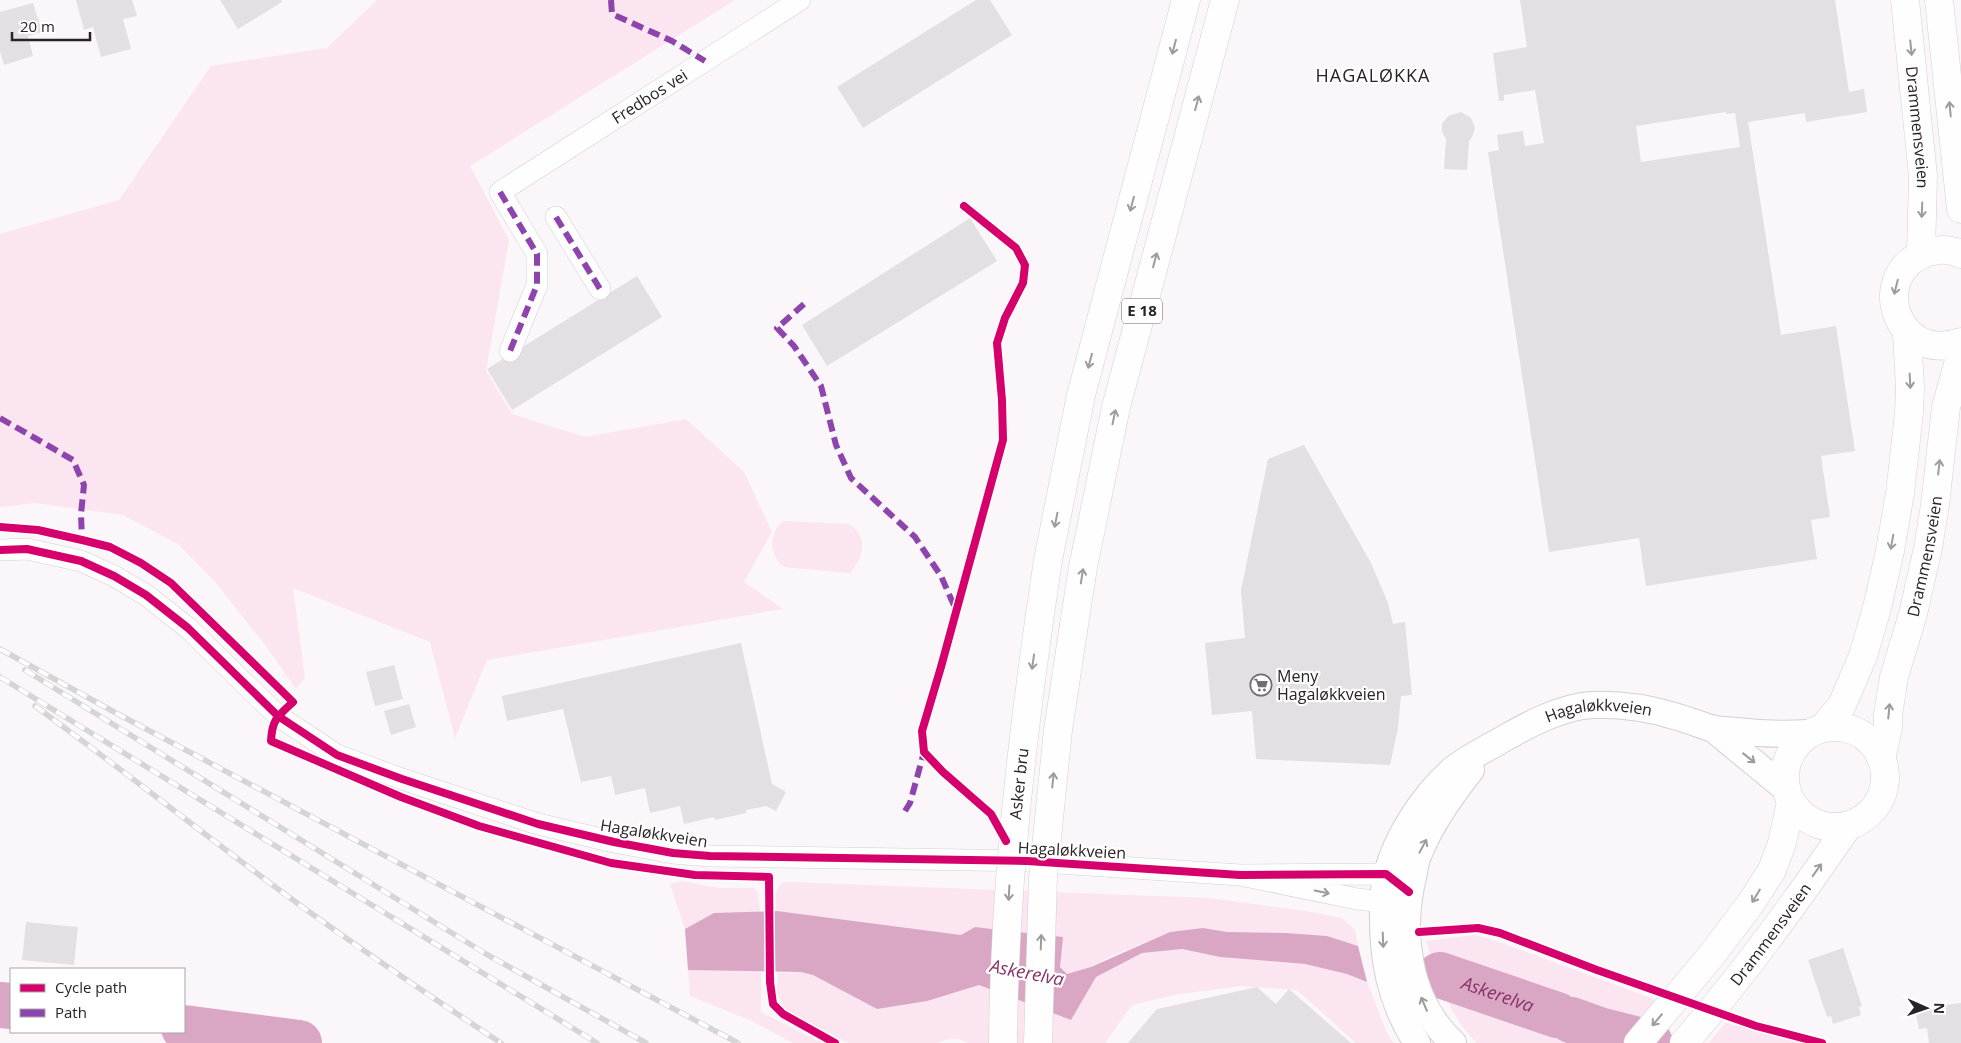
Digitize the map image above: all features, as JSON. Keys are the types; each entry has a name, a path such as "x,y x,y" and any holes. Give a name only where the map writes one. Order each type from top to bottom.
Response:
{"main road":[{"name":"Asker bru","path":"1003,1043 1010,875 1025,722 1048,560 1081,395 1186,0"},
{"name":"Drammensveien","path":"1905,0 1923,176 1921,255"},
{"name":"Drammensveien","path":"1939,0 1961,209"},
{"name":"Asker bru","path":"1038,1043 1043,877 1058,730 1083,567 1116,407 1224,8"},
{"path":"1961,254 1944,250 1921,255 1912,260 1903,270 1894,291 1896,314 1907,332 1920,341 1935,346 1950,346 1961,342"},
{"name":"Drammensveien","path":"1815,731 1842,705 1860,663 1877,608 1890,551 1900,493 1909,413 1910,389 1907,332"},
{"name":"Drammensveien","path":"1881,759 1888,728 1888,715 1894,677 1913,614 1928,548 1946,407 1961,354"},
{"path":"1834,726 1851,729 1867,738 1881,759 1885,774 1878,803 1869,814 1848,826 1835,827 1816,823 1799,812 1789,796 1785,774 1787,760 1796,743 1815,731 1834,726"},
{"name":"Drammensveien","path":"1638,1043 1711,956 1751,903 1772,870 1782,843 1789,796"},
{"name":"Drammensveien","path":"1684,1043 1726,994 1785,916 1848,826"}],"street":[{"name":"Fredbos vei","path":"510,351 537,285 537,254 500,192 800,0"},
{"path":"556,217 600,289"},
{"name":"Hagaløkkveien","path":"0,550 27,549 81,561 114,576 146,595 188,628 278,716 337,755 402,780 538,824 614,842 674,853 710,856 1027,860 1240,875 1386,874"},
{"name":"Hagaløkkveien","path":"1417,1043 1407,1028 1393,992 1384,956 1382,935 1386,874 1404,832 1422,802 1452,771 1490,746 1539,720 1591,705 1648,709 1674,715 1711,728 1777,735 1815,731"},
{"name":"Hagaløkkveien","path":"1711,728 1789,796"},
{"name":"Hagaløkkveien","path":"1453,1043 1429,1014 1412,972 1406,934 1409,892 1419,852 1444,808 1490,746"},
{"path":"1386,874 1409,892"},
{"name":"Hagaløkkveien","path":"1240,875 1358,900 1384,902 1409,892"}],"shaded area":[{"path":"377,0 735,0 470,166 509,240 486,371 512,414 585,437 686,419 744,472 772,532 744,582 783,609 487,660 455,738 430,642 293,588 305,678 296,689 266,646 216,583 178,544 123,515 35,503 0,507 0,234 119,200 211,66 327,48"},
{"path":"784,521 848,524 855,529 862,540 859,561 850,573 784,567 775,557 772,544 775,531"},
{"path":"681,881 719,888 754,888 758,892 760,913 714,913 685,929 670,884"},
{"path":"782,883 1209,898 1306,911 1342,918 1355,930 1358,946 1327,936 1227,932 1203,928 1170,932 1109,957 1091,967 1067,974 1060,967 1062,937 976,927 961,935 777,911 777,890"},
{"path":"1475,935 1659,1001 1623,1043 1477,1043 1458,1020 1451,1008 1426,941"},
{"path":"1182,949 1220,957 1305,964 1347,974 1367,982 1387,1033 1393,1043 1356,1043 1297,990 1240,986 1174,995 1132,1005 1105,1043 967,1043 956,1039 949,1039 938,1043 848,1043 785,1010 777,992 778,973 801,972 813,975 877,1009 979,985 1071,1020 1096,977 1142,953"},
{"path":"688,970 761,970 761,1012 822,1043 793,1043 750,1020 690,996"},
{"path":"1726,1023 1802,1043 1709,1043"}],"water":[{"path":"777,911 961,935 975,927 1063,937 1060,967 1067,974 1091,967 1170,932 1203,928 1227,932 1327,936 1358,946 1367,982 1347,974 1305,964 1220,957 1182,949 1142,953 1096,977 1071,1020 979,985 927,1001 877,1009 813,975 801,972 688,970 685,929 714,913"}],"building":[{"path":"76,0 132,0 137,16 123,19 131,49 101,57 93,27 84,30"},
{"path":"220,0 281,0 282,2 238,29"},
{"path":"976,0 990,0 1012,35 863,128 837,87"},
{"path":"1520,0 1835,0 1849,92 1864,89 1867,112 1806,122 1805,113 1748,122 1781,335 1836,326 1855,451 1821,456 1830,517 1811,520 1817,559 1646,586 1639,538 1549,552 1488,152 1499,150 1497,135 1523,131 1525,146 1544,143 1535,90 1504,95 1504,101 1499,101 1493,53 1527,47","holes":["1726,112 1726,114 1735,113 1740,147 1641,162 1636,126"]},
{"path":"33,3 42,32 28,36 33,56 4,65 0,51 0,12"},
{"path":"1461,112 1471,118 1475,128 1469,141 1467,170 1444,169 1446,139 1442,132 1442,124 1448,116"},
{"path":"970,218 997,261 827,366 802,325"},
{"path":"637,276 662,317 512,410 487,369"},
{"path":"1304,445 1371,563 1388,603 1393,624 1405,622 1412,695 1401,696 1398,728 1390,765 1256,759 1252,711 1212,715 1205,643 1245,638 1241,590 1268,459"},
{"path":"741,643 772,784 786,792 776,811 766,806 715,820 714,817 684,824 680,806 650,813 645,788 615,795 611,776 581,782 563,709 507,721 502,696"},
{"path":"394,665 403,699 375,706 366,672"},
{"path":"409,704 416,727 391,735 384,711"},
{"path":"26,922 78,927 74,965 22,960"},
{"path":"1843,948 1862,1006 1859,1007 1861,1015 1833,1024 1831,1016 1827,1017 1808,960"},
{"path":"1257,987 1276,1004 1289,989 1351,1043 1128,1043 1157,1009"},
{"path":"1961,1003 1961,1043 1929,1043 1927,1028 1919,1029 1916,1014 1939,1008 1939,1006"}],"waterway":[{"name":"Askerelva","path":"1440,975 1557,1015"},
{"name":"Askerelva","path":"0,1005 10,1006"},
{"name":"Askerelva","path":"1571,1020 1599,1030 1650,1043"},
{"name":"Askerelva","path":"185,1028 299,1043"}],"railway":[{"path":"0,649 116,713 738,1043"},
{"path":"25,670 486,954 646,1043"},
{"path":"0,677 597,1043"},
{"path":"35,706 311,914 501,1043"}],"marked path":[{"path":"611,0 612,14 672,41 705,61"},
{"path":"500,192 537,254 537,285 510,351"},
{"path":"556,217 600,289"},
{"path":"804,304 777,328 794,346 821,386 836,445 851,478 915,537 941,576 956,610"},
{"path":"0,418 73,460 84,485 81,514 82,540"},
{"path":"905,811 910,803 924,752"}],"cycle path":[{"path":"964,206 1016,248 1025,265 1023,283 1005,318 997,343 1003,440 922,731 924,752 943,772 991,814 1006,841"},
{"path":"0,527 38,530 110,547 141,563 171,583 293,702 274,723 271,741 401,797 479,826 611,863 695,875 769,877 770,982 773,1004 783,1014 835,1043"},
{"path":"0,550 27,549 81,561 114,576 146,595 188,628 278,716 337,755 402,779 538,824 614,842 673,853 710,856 1027,861 1240,875 1386,874 1409,892"},
{"path":"1419,932 1478,928 1500,933 1597,970 1756,1026 1822,1043"}],"place":[{"name":"Meny Hagaløkkveien","path":"1261,685"}],"district":[{"name":"HAGALØKKA","path":"1373,76"}]}
